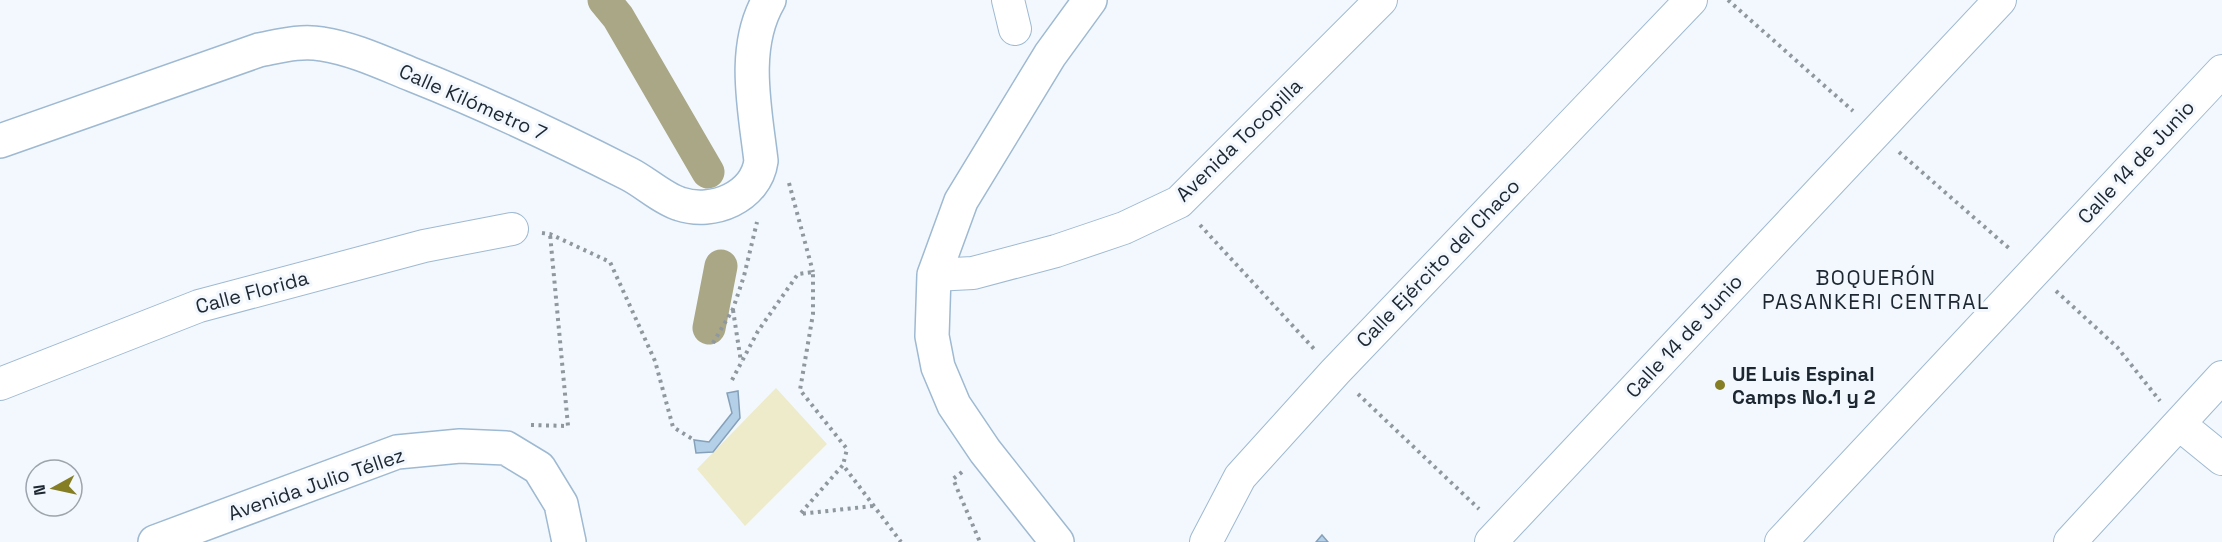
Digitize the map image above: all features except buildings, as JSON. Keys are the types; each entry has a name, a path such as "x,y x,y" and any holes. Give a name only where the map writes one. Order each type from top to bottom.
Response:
{"street":[{"path":"746,192 759,172 761,161 752,51 760,14 769,0"},
{"path":"1057,542 985,451 954,405 938,367 932,336 933,275 961,201 1050,55 1090,0"},
{"name":"Avenida Tocopilla","path":"933,275 974,273 1056,251 1124,228 1179,202 1381,0"},
{"name":"Calle Ejército del Chaco","path":"1206,542 1240,477 1335,372 1691,0"},
{"name":"Calle 14 de Junio","path":"1491,542 2000,0"},
{"name":"Calle Kilómetro 7","path":"0,141 259,51 290,44 320,43 354,51 456,92 631,175 679,204 702,208 729,201 746,192"},
{"name":"Calle 14 de Junio","path":"1781,542 2222,72"},
{"name":"Calle Florida","path":"0,384 199,306 424,246 512,229"},
{"path":"2070,542 2222,377"},
{"path":"2179,424 2222,459"},
{"name":"Avenida Julio Téllez","path":"154,542 397,452 460,446 506,448 539,468 561,504 569,542"}],"path":[{"path":"1728,0 2034,270 2117,347 2179,424"},
{"path":"712,343 733,309 744,276 762,201 746,192"},
{"path":"506,448 532,424 568,426 550,234 610,262 655,361 673,427 694,440"},
{"path":"732,380 758,331 798,274 813,272 813,314 800,390 847,449 843,465 800,514 873,506"},
{"path":"733,309 741,362"},
{"path":"980,542 953,479 985,451"},
{"path":"843,465 902,542"}],"shaded area":[{"path":"776,388 827,444 745,526 697,469"}],"waterway":[{"path":"604,0 618,17 708,172"},
{"path":"709,328 721,266"}],"place":[{"name":"UE Luis Espinal Camps No.1 y 2","path":"1720,385"}],"district":[{"name":"BOQUERÓN PASANKERI CENTRAL","path":"1876,290"}]}
